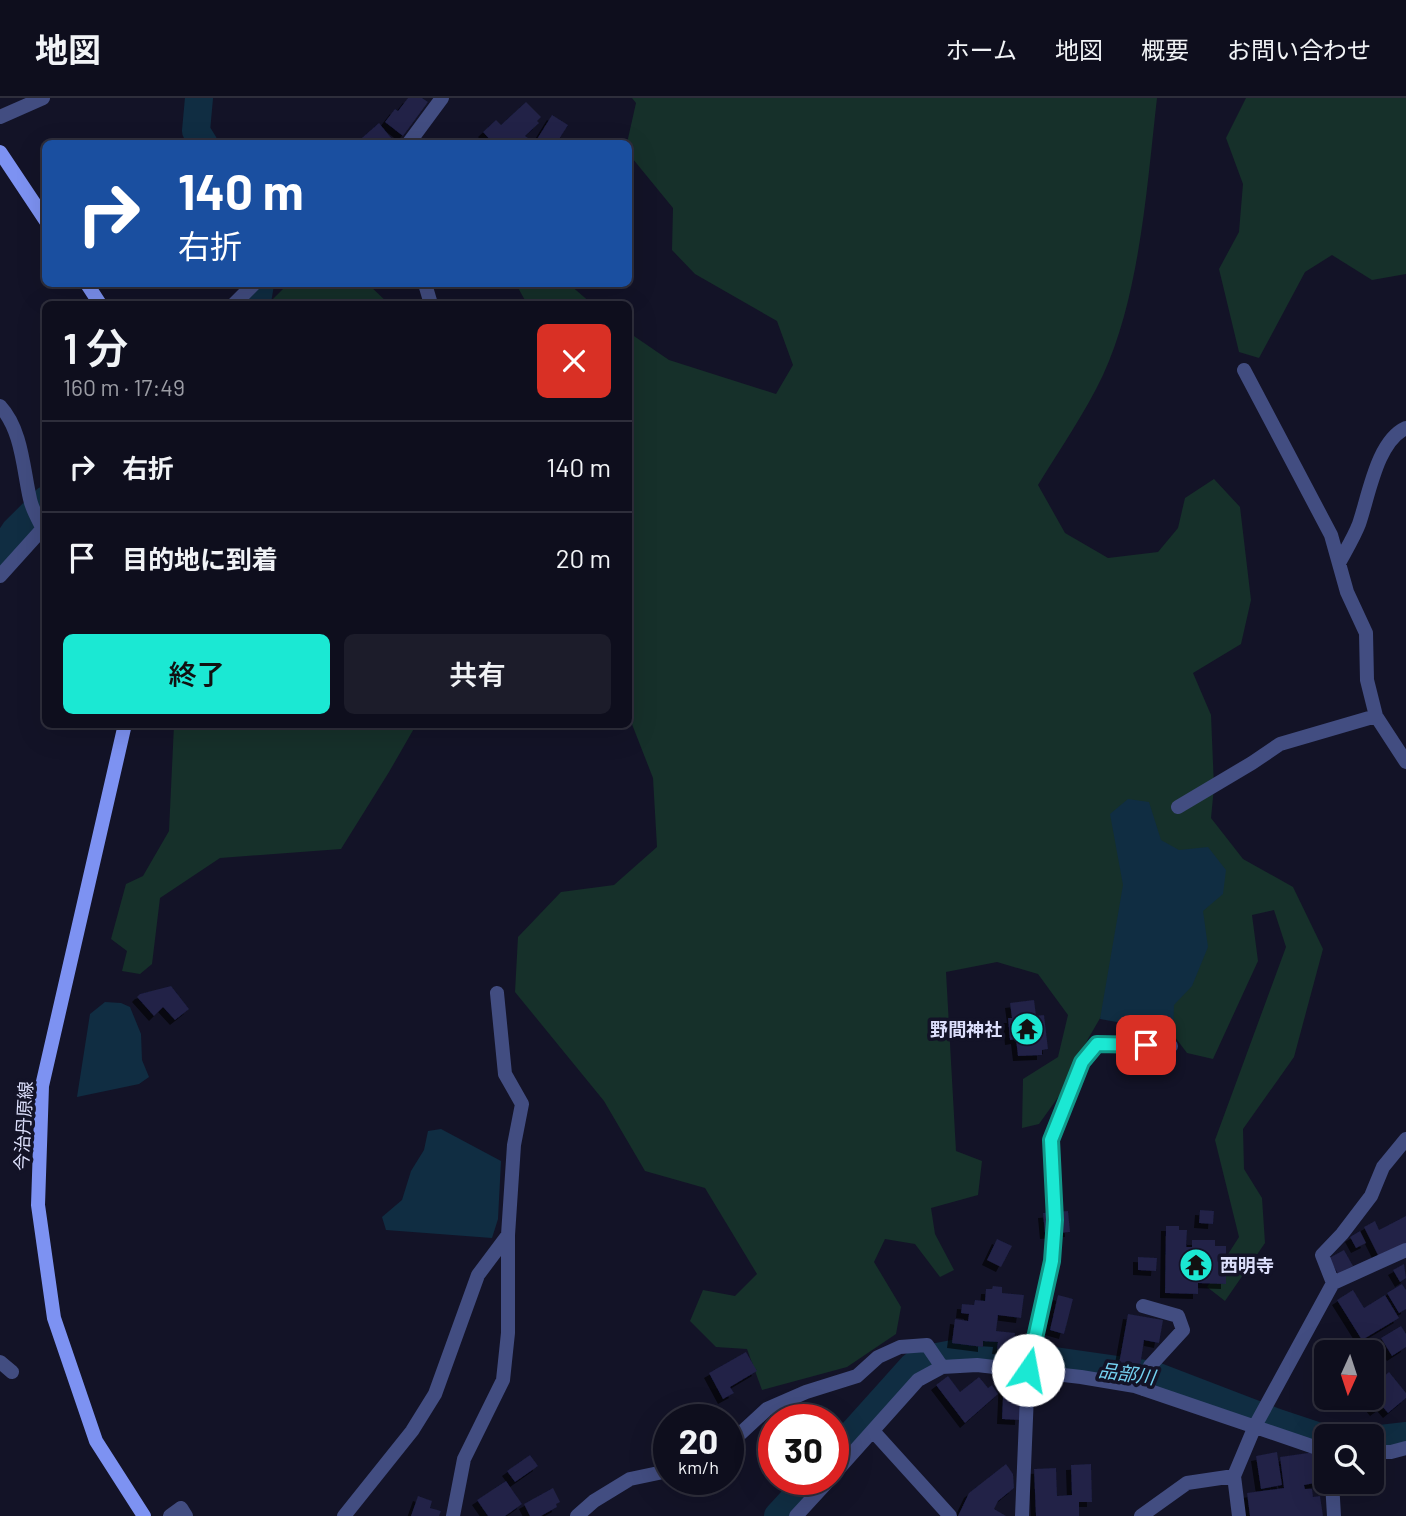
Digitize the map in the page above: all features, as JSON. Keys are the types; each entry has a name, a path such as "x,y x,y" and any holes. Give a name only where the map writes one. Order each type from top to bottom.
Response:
{"main road":[{"path":"0,152 42,215"},
{"name":"今治丹原線","path":"124,728 42,1086 38,1205 54,1318 96,1441 144,1516"}],"street":[{"path":"0,117 43,98"},
{"path":"411,140 442,98"},
{"path":"237,301 251,287"},
{"path":"1244,370 1331,535 1347,592 1366,633 1367,680 1376,716 1406,762"},
{"path":"0,406 8,415 18,442 31,502 42,523"},
{"path":"1339,563 1358,527 1389,440 1398,431 1406,428"},
{"path":"0,576 42,529"},
{"path":"1178,807 1280,744 1376,716"},
{"path":"453,1516 464,1459 503,1380 508,1333 508,1235 514,1145 522,1104 505,1074 497,993"},
{"path":"1022,1516 1028,1370 1052,1261 1055,1220 1051,1140 1082,1062 1097,1044 1171,1046"},
{"path":"1333,1283 1322,1255 1371,1196 1383,1167 1406,1139"},
{"path":"344,1516 412,1431 429,1404 478,1275 508,1235"},
{"path":"1238,1516 1234,1476 1255,1426 1333,1283 1406,1250"},
{"path":"1143,1306 1178,1316 1183,1330 1150,1366 1143,1389"},
{"path":"744,1430 767,1409 806,1392 857,1376 878,1357 900,1347 927,1345 943,1367"},
{"path":"0,1362 12,1372"},
{"path":"849,1458 918,1380 943,1367 977,1365 1081,1377 1143,1389 1314,1447"},
{"path":"873,1431 950,1516"},
{"path":"1384,1452 1406,1448"},
{"path":"577,1516 594,1501 630,1479 653,1474"},
{"path":"1141,1516 1186,1483 1234,1476"},
{"path":"1333,1494 1334,1516"},
{"path":"796,1516 815,1495"},
{"path":"170,1516 181,1508 186,1516"}],"green space":[{"path":"632,98 1157,98 1134,275 1116,344 1088,403 1038,485 1065,533 1108,558 1158,552 1178,528 1185,498 1214,479 1240,507 1251,600 1241,644 1193,673 1211,715 1214,787 1211,818 1243,859 1293,887 1323,949 1294,1057 1243,1129 1244,1169 1262,1198 1265,1243 1225,1301 1207,1287 1239,1237 1215,1140 1286,947 1274,910 1252,915 1258,961 1213,1059 1187,1053 1159,1016 1121,982 1088,1039 1064,1089 1039,1124 1022,1128 1023,1079 1058,1057 1068,1015 1038,974 997,962 946,972 956,1151 982,1161 978,1195 931,1208 935,1234 954,1270 940,1277 915,1244 885,1239 874,1262 901,1307 896,1334 847,1367 762,1390 747,1349 716,1347 690,1321 703,1290 735,1296 757,1274 705,1188 645,1171 604,1101 515,992 518,937 561,892 614,885 657,847 653,778 632,724 632,335 669,360 776,394 793,365 777,321 695,274 672,250 673,208 632,158 632,140 628,140 636,103"},
{"path":"1246,98 1406,98 1406,274 1372,280 1332,255 1305,272 1259,358 1239,352 1219,269 1239,232 1243,184 1226,138"},
{"path":"285,287 371,287 386,301 271,301"},
{"path":"518,287 572,287 589,301 525,301"},
{"path":"174,728 414,728 341,849 220,858 160,898 152,964 140,974 122,971 127,951 111,939 126,884 143,876 169,831"}],"water":[{"path":"1128,799 1149,802 1161,840 1179,850 1208,847 1226,870 1223,894 1203,911 1208,947 1192,986 1174,1005 1173,1032 1100,1019 1123,885 1110,814"},
{"path":"105,1002 121,1003 130,1007 141,1034 142,1060 149,1077 139,1084 77,1097 90,1014"},
{"path":"441,1129 501,1161 498,1219 492,1238 386,1230 382,1217 402,1200 411,1171 424,1150 428,1131"}],"building":[{"path":"408,98 422,98 428,102 403,136 385,122"},
{"path":"526,102 541,117 537,121 539,123 525,136 528,138 526,140 490,140 483,132 496,120 501,125"},
{"path":"552,115 568,125 559,140 536,140"},
{"path":"379,123 393,140 360,140"},
{"path":"171,986 189,1009 175,1020 163,1007 154,1016 137,997 140,994"},
{"name":"野間神社","path":"1034,1000 1036,1016 1044,1015 1048,1049 1042,1050 1042,1055 1018,1056 1016,1039 1010,1040 1010,1003"},
{"path":"1200,1210 1214,1211 1213,1224 1199,1223"},
{"path":"1068,1211 1070,1232 1045,1234 1043,1213"},
{"path":"1406,1216 1406,1244 1379,1257 1364,1227 1375,1221 1379,1230"},
{"name":"西明寺","path":"1166,1226 1179,1226 1179,1230 1187,1230 1186,1247 1192,1247 1192,1240 1215,1240 1215,1246 1226,1246 1226,1284 1198,1283 1198,1294 1165,1293"},
{"path":"1360,1231 1366,1243 1356,1248 1350,1237"},
{"path":"997,1239 1012,1246 1001,1267 987,1260"},
{"path":"1344,1250 1353,1266 1338,1274 1329,1258"},
{"path":"1138,1257 1157,1258 1156,1271 1138,1270"},
{"path":"1404,1264 1406,1278 1400,1282 1393,1270"},
{"path":"1402,1284 1406,1290 1406,1309 1399,1313 1387,1293"},
{"path":"993,1286 1002,1287 1002,1293 1024,1295 1021,1318 998,1315 996,1331 1015,1333 1013,1351 997,1349 998,1342 983,1341 983,1347 952,1343 955,1319 968,1321 969,1314 961,1313 962,1304 974,1305 975,1300 985,1301 986,1289 992,1289"},
{"path":"1353,1290 1364,1308 1385,1295 1399,1318 1362,1340 1337,1300"},
{"path":"1058,1295 1073,1299 1064,1334 1050,1330"},
{"path":"1128,1314 1163,1320 1159,1343 1144,1340 1140,1367 1119,1364"},
{"path":"1401,1326 1406,1334 1406,1347 1392,1356 1381,1338"},
{"path":"746,1352 757,1371 730,1387 734,1393 723,1399 709,1373"},
{"path":"1389,1372 1406,1393 1406,1398 1388,1413 1384,1408 1384,1376"},
{"path":"1004,1375 1022,1376 1020,1420 1002,1419"},
{"path":"948,1376 960,1392 979,1377 988,1388 992,1385 998,1394 965,1423 936,1385"},
{"path":"1277,1452 1282,1485 1261,1489 1256,1456"},
{"path":"1314,1452 1314,1483 1304,1485 1305,1489 1312,1489 1313,1497 1320,1496 1323,1516 1250,1516 1247,1493 1284,1488 1280,1457"},
{"path":"530,1455 538,1466 515,1482 507,1471"},
{"path":"1006,1464 1013,1474 1014,1488 998,1501 994,1509 1006,1516 958,1516 969,1493"},
{"path":"1091,1464 1092,1502 1079,1502 1079,1516 1036,1516 1034,1469 1056,1468 1057,1496 1072,1495 1071,1465"},
{"path":"506,1481 522,1504 505,1516 488,1516 477,1500"},
{"path":"553,1488 560,1502 556,1504 557,1507 541,1516 530,1516 524,1504"},
{"path":"418,1496 432,1501 430,1508 441,1511 439,1516 411,1516"}],"waterway":[{"path":"199,98 196,131 202,140"},
{"path":"252,301 258,296 260,287"},
{"path":"0,554 15,531 42,504"},
{"name":"品部川","path":"849,1437 921,1360 958,1353 1041,1359 1153,1375 1314,1435"},
{"name":"品部川","path":"1384,1439 1406,1436"},
{"name":"品部川","path":"778,1516 797,1495"}],"place":[{"name":"野間神社","path":"1027,1029"},
{"name":"西明寺","path":"1196,1265"}],"route":[{"path":"1028,1370 1052,1261 1055,1220 1051,1140 1082,1062 1097,1044 1146,1045"}]}
